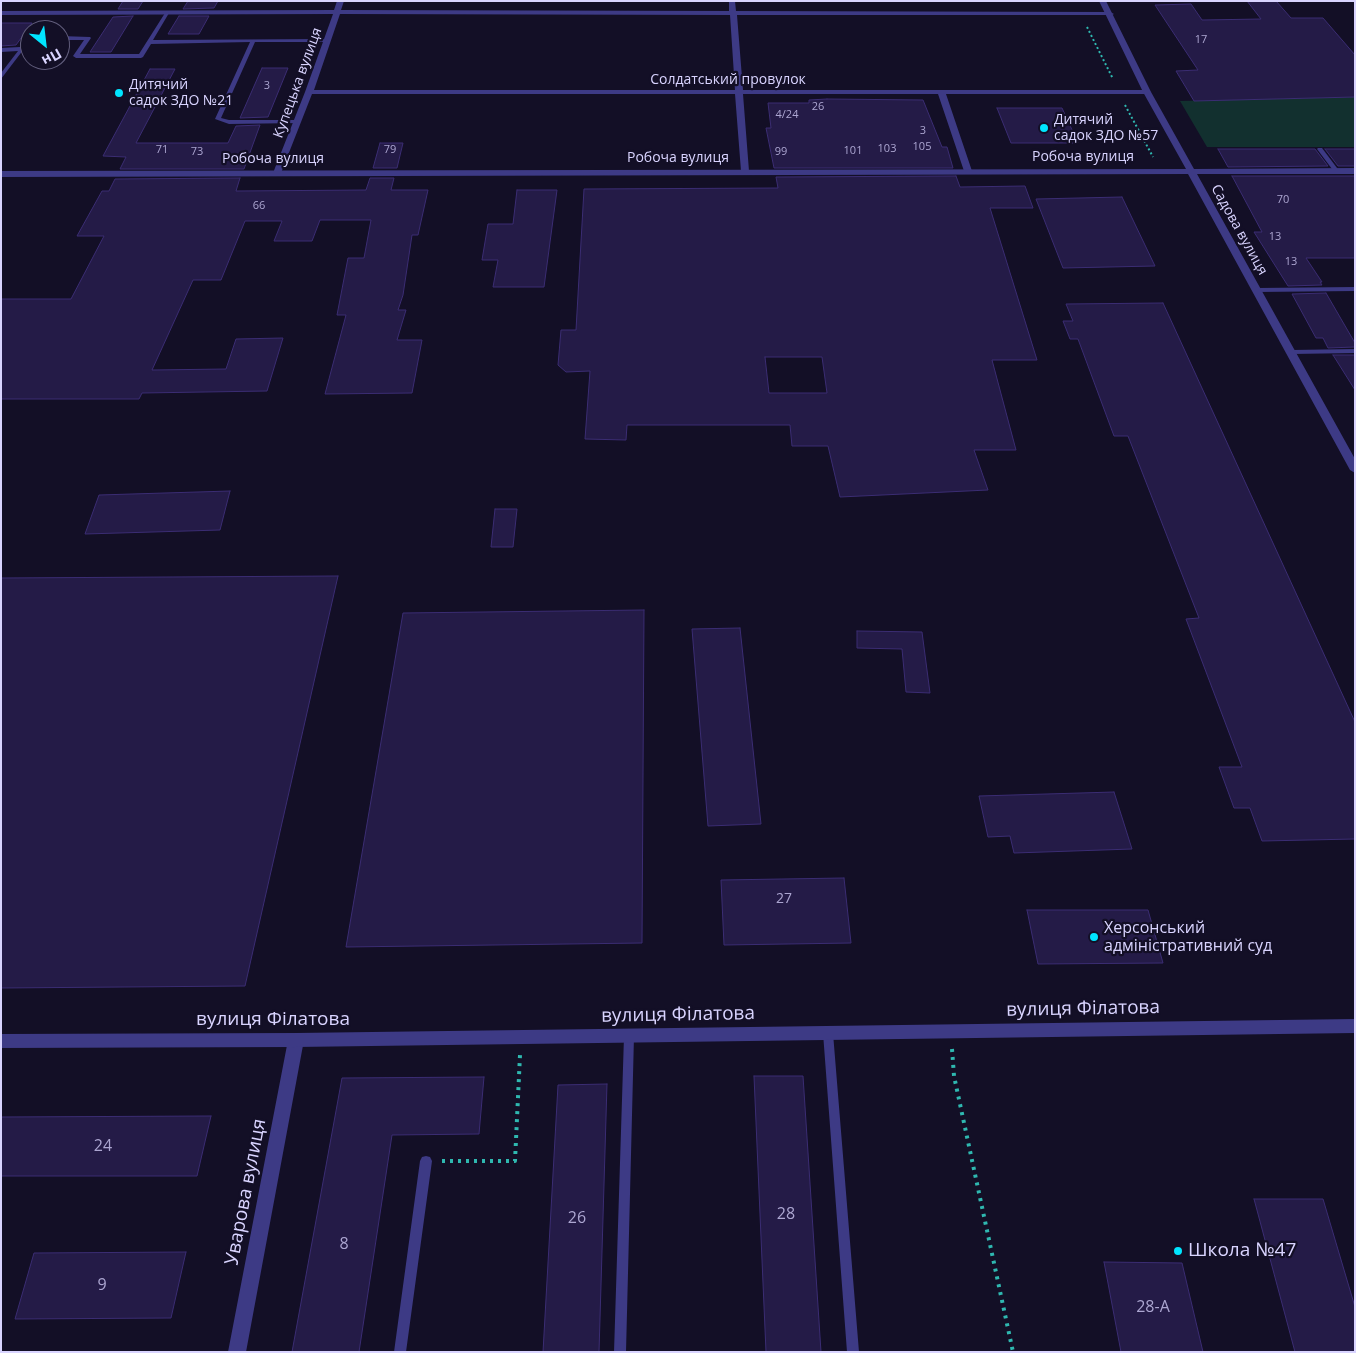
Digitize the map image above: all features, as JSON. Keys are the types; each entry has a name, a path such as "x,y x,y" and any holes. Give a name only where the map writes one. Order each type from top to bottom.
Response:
{"street":[{"name":"Купецька вулиця","path":"277,173 298,122 341,1"},
{"path":"526,12 528,1"},
{"path":"732,1 745,171"},
{"name":"Садова вулиця","path":"1102,1 1147,92 1292,352 1355,470"},
{"path":"1,13 942,10 1110,14"},
{"name":"Солдатський провулок","path":"309,92 1147,92"},
{"path":"941,92 968,171"},
{"name":"Робоча вулиця","path":"1,174 1355,171"},
{"name":"вулиця Філатова","path":"1,1041 296,1040 1355,1026"},
{"name":"Уварова вулиця","path":"237,1352 296,1040"}],"lane":[{"path":"70,38 88,38 76,56 141,56 167,13"},
{"path":"150,42 328,40"},
{"path":"253,41 218,119 229,122 298,122"},
{"path":"1,50 20,50"},
{"path":"1,77 20,51"},
{"path":"1320,149 1336,172"},
{"path":"1257,290 1355,289"},
{"path":"1292,352 1355,351"},
{"path":"828,1033 853,1352"},
{"path":"620,1352 629,1036"},
{"path":"400,1352 426,1161"}],"path":[{"path":"1080,14 1160,171"},
{"path":"951,1031 954,1076 1013,1352"},
{"path":"426,1161 515,1161 520,1037"}],"green space":[{"path":"1355,97 1355,147 1207,147 1180,101"}],"building":[{"path":"123,1 143,1 138,9 118,9"},
{"path":"188,1 218,1 214,8 183,9"},
{"path":"1247,1 1276,1 1291,18 1323,18 1355,55 1355,97 1194,101 1176,71 1198,70 1155,5 1191,4 1202,20 1261,19"},
{"path":"133,16 111,52 90,52 113,17"},
{"path":"179,16 209,16 199,34 168,34"},
{"path":"1,23 20,23 20,40 16,45 1,46"},
{"path":"262,68 288,68 268,117 240,118"},
{"path":"150,69 175,69 136,143 228,143 236,126 260,125 244,169 120,169 126,157 103,156"},
{"path":"809,100 923,100 942,147 947,147 953,168 774,168 766,128 771,128 768,103 809,103"},
{"path":"997,108 1062,108 1078,143 1011,143"},
{"path":"380,143 403,143 397,168 373,168"},
{"path":"1218,149 1315,149 1328,166 1228,167"},
{"path":"1325,149 1355,149 1355,166 1338,166"},
{"path":"956,176 960,187 1025,186 1033,208 990,208 1037,360 992,360 1016,450 974,450 988,490 840,497 828,446 792,446 790,425 627,425 626,440 585,439 590,371 566,372 558,365 561,330 576,330 584,189 778,188 776,177","holes":["765,357 822,357 827,393 769,393"]},
{"path":"1232,176 1355,176 1355,258 1306,258 1322,282 1320,282 1322,285 1288,286 1254,232 1262,232"},
{"path":"240,178 236,191 366,190 370,178 394,178 391,190 428,190 418,235 412,235 403,295 398,310 406,310 397,340 422,340 412,393 325,394 346,315 337,315 348,258 364,258 371,220 320,220 312,241 274,241 282,221 245,221 221,280 193,280 152,370 226,369 236,339 283,338 267,391 142,393 139,399 1,399 1,299 71,299 104,236 77,236 102,191 109,191 115,179"},
{"path":"517,190 557,190 544,287 493,287 498,260 482,260 488,224 513,224"},
{"path":"1122,197 1155,266 1063,268 1036,199"},
{"path":"1326,293 1355,343 1355,347 1328,348 1323,338 1316,338 1292,294"},
{"path":"1163,303 1355,722 1355,839 1262,841 1250,808 1234,808 1219,767 1242,767 1186,619 1199,618 1128,436 1114,436 1078,339 1070,339 1063,321 1073,321 1066,304"},
{"path":"1333,355 1355,355 1355,390"},
{"path":"230,491 220,530 85,534 99,495"},
{"path":"495,509 517,509 513,547 491,547"},
{"path":"338,576 245,986 1,988 1,578"},
{"path":"644,610 642,943 346,947 403,613"},
{"path":"740,628 761,824 708,826 692,629"},
{"path":"857,631 922,632 930,693 906,692 902,649 857,648"},
{"path":"1114,792 1132,849 1014,853 1010,836 988,837 979,796"},
{"path":"844,878 851,943 724,945 721,880"},
{"name":"Херсонський адміністративний суд","path":"1027,910 1148,910 1163,963 1038,964"},
{"path":"754,1076 803,1076 821,1352 766,1352"},
{"path":"484,1077 479,1134 392,1135 359,1352 292,1352 342,1078"},
{"path":"607,1084 599,1352 543,1352 558,1085"},
{"path":"211,1116 197,1176 1,1176 1,1117"},
{"path":"1254,1199 1323,1199 1355,1307 1355,1352 1295,1352"},
{"path":"186,1252 171,1318 15,1319 34,1253"},
{"path":"1104,1262 1182,1263 1203,1352 1121,1352"}],"place":[{"name":"Дитячий садок ЗДО №21","path":"119,93"},
{"name":"Дитячий садок ЗДО №57","path":"1044,128"},
{"name":"Херсонський адміністративний суд","path":"1094,937"},
{"name":"Школа №47","path":"1178,1251"}]}
